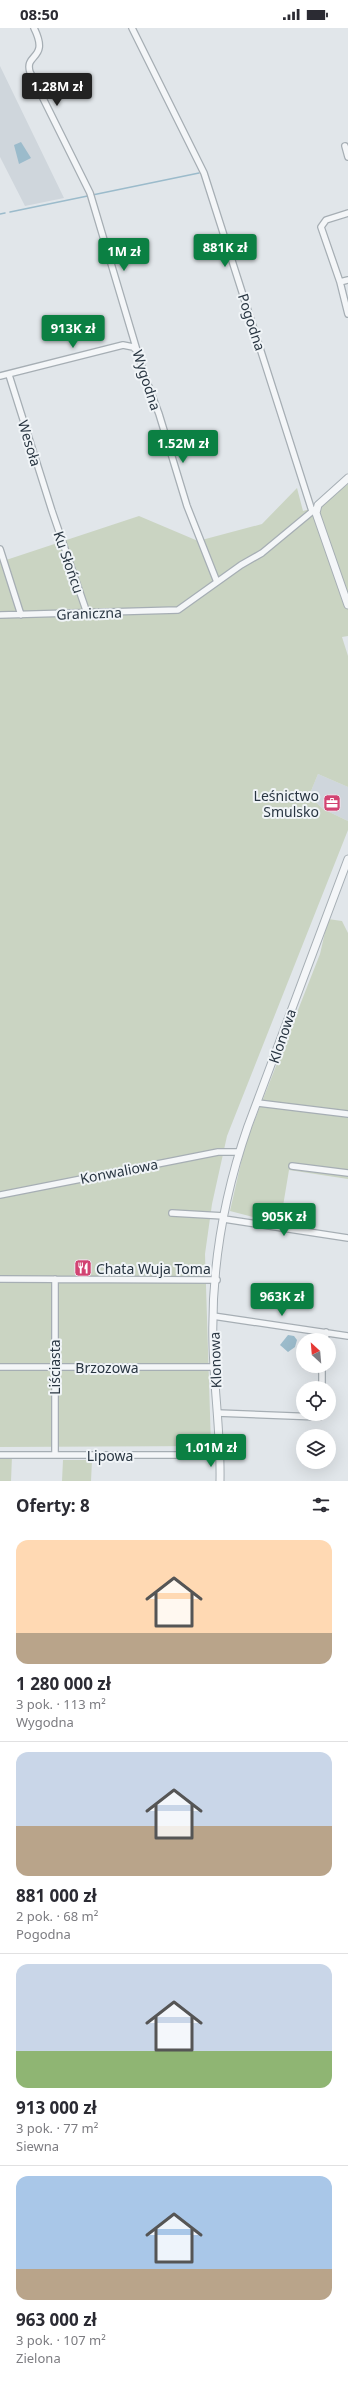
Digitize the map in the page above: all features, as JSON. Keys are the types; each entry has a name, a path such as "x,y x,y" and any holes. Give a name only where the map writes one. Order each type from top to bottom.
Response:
{"street":[{"name":"Wygodna","path":"34,28 40,40 40,47 29,64 30,72 91,195 138,352 187,506 216,582"},
{"name":"Pogodna","path":"132,28 204,173 315,509"},
{"path":"345,146 348,157"},
{"path":"348,213 326,220 321,227 340,282 348,314"},
{"path":"340,282 348,280"},
{"path":"0,376 9,375 123,345 133,347 138,352"},
{"name":"Wesoła","path":"9,375 52,511"},
{"path":"216,582 262,553 315,509 348,478"},
{"path":"315,509 348,605"},
{"name":"Ku Słońcu","path":"52,511 87,614"},
{"path":"0,549 20,615"},
{"name":"Graniczna","path":"0,615 87,614 178,610 216,582"},
{"name":"Klonowa","path":"220,1481 213,1316 224,1217 239,1152 348,858"},
{"path":"258,1104 348,1114"},
{"name":"Konwaliowa","path":"0,1195 218,1152 239,1152"},
{"path":"292,1166 348,1174"},
{"path":"172,1213 224,1217 348,1238"},
{"path":"0,1279 55,1278 216,1280"},
{"name":"Liściasta","path":"55,1278 55,1455"},
{"path":"213,1316 348,1336"},
{"name":"Brzozowa","path":"0,1367 214,1367"},
{"path":"217,1413 296,1416"},
{"name":"Lipowa","path":"0,1455 220,1455"}],"shaded area":[{"path":"0,66 64,198 25,206 0,157"},
{"name":"Leśnictwo Smulsko","path":"318,774 348,787 348,821 323,809 309,796"}],"green space":[{"path":"348,484 348,636 342,637 348,656 348,787 318,774 309,796 323,809 348,821 348,830 227,1136 212,1204 205,1254 211,1446 0,1447 0,562 139,516 198,541 262,524 297,488 303,511 321,506"},
{"path":"328,919 342,921 348,933 348,1179 289,1170 280,1224 230,1211 245,1145 320,954"},
{"path":"0,1456 12,1456 11,1481 0,1481"},
{"path":"63,1460 92,1460 91,1481 62,1481"}],"water":[{"path":"21,142 31,158 19,164 14,145"},
{"path":"288,1335 294,1336 296,1339 295,1347 288,1352 280,1345"}],"waterway":[{"path":"10,212 199,173"},
{"path":"0,214 5,213"}],"place":[{"name":"Leśnictwo Smulsko","path":"332,803"},
{"name":"Chata Wuja Toma","path":"83,1268"}]}
